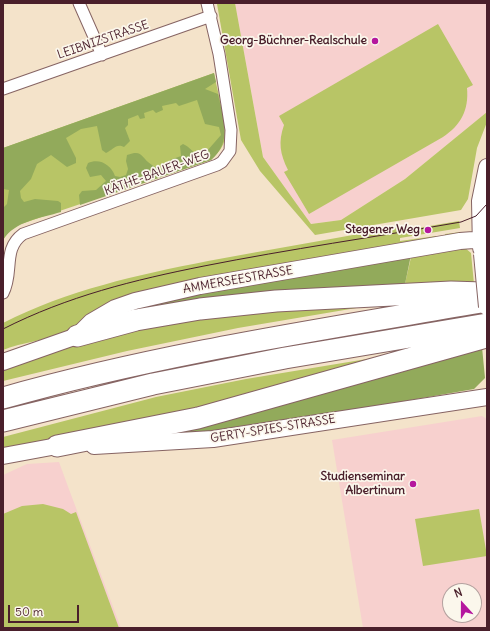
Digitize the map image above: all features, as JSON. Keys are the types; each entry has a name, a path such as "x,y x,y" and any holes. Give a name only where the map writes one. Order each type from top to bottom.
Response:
{"highway":[{"path":"77,336 136,320 200,309 276,301 452,292 487,293"},
{"path":"3,398 136,364 284,335 487,302"},
{"path":"3,421 168,381 285,358 487,324"},
{"path":"57,446 198,418 487,336"}],"main road":[{"path":"487,167 480,201 487,307"},
{"name":"AMMERSEESTRASSE","path":"3,362 77,336 97,319 115,308 136,301 208,284 483,244"},
{"name":"GERTY-SPIES-STRASSE","path":"57,446 87,447 213,439 487,397"},
{"path":"4,457 57,446"}],"street":[{"path":"79,3 102,55"},
{"name":"KÄTHE-BAUER-WEG","path":"3,293 6,287 12,246 23,234 217,165 227,157 232,145 231,130 219,54 207,3"},
{"name":"LEIBNIZSTRASSE","path":"3,89 211,16"}],"shaded area":[{"path":"235,3 487,3 487,112 405,179 341,220 311,224 263,157"},
{"name":"Studienseminar Albertinum","path":"482,416 487,419 487,628 363,628 332,440"},
{"path":"59,462 121,628 3,628 3,475 27,464"}],"green space":[{"path":"235,3 263,157 311,224 341,220 405,179 487,112 487,122 477,148 468,199 461,210 315,235 260,171 241,140 217,4"},
{"path":"438,24 473,85 467,88 467,103 459,122 443,137 309,214 284,172 288,170 283,159 281,148 281,137 284,125 279,116"},
{"path":"214,73 225,127 225,135 222,147 211,160 18,225 10,230 3,240 3,148"},
{"path":"214,73 216,82 205,89 218,94 225,129 222,145 218,153 211,160 80,205 79,195 82,191 96,190 106,181 101,175 90,177 86,168 88,163 97,161 101,162 111,169 115,176 120,177 126,175 128,169 126,161 127,155 139,153 153,166 164,169 170,160 181,156 180,146 183,144 198,155 207,151 221,135 219,127 205,124 197,100 179,106 176,103 162,106 163,110 156,113 153,110 144,113 145,118 140,119 138,115 128,119 128,125 125,128 130,141 124,147 117,146 106,153 102,150 97,126 81,129 66,138 76,158 76,163 67,167 51,155 37,164 31,179 20,191 21,198 24,202 35,199 58,201 61,203 61,212 21,224 14,228 3,240 3,208 7,204 9,190 3,189 3,148"},
{"path":"459,221 460,228 400,238 400,241 436,236 436,238 445,237 445,234 461,232 462,235 103,306 64,333 3,350 3,323 52,301 103,285 181,266 280,248 399,227 400,231"},
{"path":"464,247 471,253 474,284 404,288 412,253"},
{"path":"411,255 405,284 114,314 135,305"},
{"path":"368,306 238,328 127,351 3,381 3,367 55,348 207,313"},
{"path":"482,347 485,378 474,389 251,428 144,437"},
{"path":"397,354 213,408 3,448 3,437 156,397 246,379"},
{"path":"43,504 63,509 71,514 76,512 119,628 3,628 3,514 22,506"},
{"path":"479,509 487,556 423,566 415,519"}],"tram line":[{"path":"3,329 52,307 127,283 178,271 236,260 461,222 476,216 487,204"}],"place":[{"name":"Georg-Büchner-Realschule","path":"375,41"},
{"name":"Stegener Weg","path":"428,230"},
{"name":"Studienseminar Albertinum","path":"413,484"}]}
